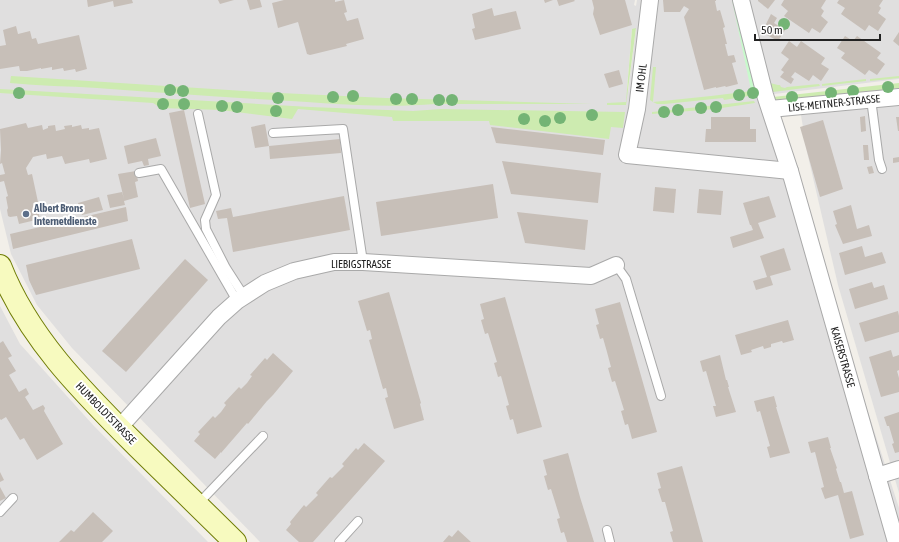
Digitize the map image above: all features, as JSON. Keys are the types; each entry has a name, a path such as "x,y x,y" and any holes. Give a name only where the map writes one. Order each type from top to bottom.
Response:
{"street":[{"name":"IM OHL","path":"650,0 637,109 628,155 790,172"},
{"name":"KAISERSTRASSE","path":"741,0 768,102 790,172 896,542"},
{"name":"LISE-MEITNER-STRASSE","path":"768,102 899,97"},
{"name":"LIEBIGSTRASSE","path":"119,428 218,317 241,298 265,283 294,271 334,262 363,262 591,276 616,265"},
{"name":"HUMBOLDTSTRASSE","path":"0,266 8,288 36,334 70,377 119,428 235,542"},
{"path":"877,476 899,470"}],"lane":[{"path":"871,99 882,169"},
{"path":"198,114 216,195 205,220 206,229 241,298"},
{"path":"273,133 344,129 363,262"},
{"path":"139,173 162,169 241,298"},
{"path":"616,265 626,279 661,396"},
{"path":"197,505 263,436"},
{"path":"0,512 13,498"},
{"path":"339,542 358,522"},
{"path":"607,530 610,542"}],"shaded area":[{"path":"0,0 635,0 634,5 636,6 637,0 899,0 899,79 766,95 899,508 899,542 260,542 72,348 37,305 11,254 0,209","holes":["632,29 636,29 628,92 627,88"]},
{"path":"899,104 899,493 838,285 807,152 801,115"},
{"path":"0,306 20,344 93,425 208,542 0,542"}],"green space":[{"path":"732,0 737,0 761,94 752,95"},
{"path":"636,28 626,105 607,105 607,103 626,102 632,29"},
{"path":"653,67 656,67 653,102 650,100"},
{"path":"11,76 259,92 386,98 592,104 435,104 391,106 346,104 21,84 10,83"},
{"path":"899,76 899,78 870,81 870,79"},
{"path":"866,79 866,81 822,86 822,84"},
{"path":"770,83 780,85 781,87 785,88 819,84 820,86 773,92"},
{"path":"899,83 899,88 774,101 773,97"},
{"path":"0,89 310,107 413,111 441,109 625,112 623,128 611,127 609,139 490,125 489,121 393,121 392,117 298,109 292,119 221,110 161,108 153,103 0,93"},
{"path":"760,90 761,94 724,100 723,98 665,104 657,104 653,102 711,96"},
{"path":"754,101 755,103 715,109 652,114 652,112"}],"building":[{"path":"87,0 132,0 133,3 114,7 113,1 88,7"},
{"path":"218,0 234,0 220,4"},
{"path":"247,0 260,0 262,7 250,10"},
{"path":"284,0 335,0 335,2 344,0 347,12 344,13 347,21 358,18 364,39 346,44 347,46 310,55 307,54 298,22 278,28 272,3"},
{"path":"544,0 553,0 545,3"},
{"path":"557,0 574,0 575,1 559,6"},
{"path":"592,0 625,0 632,25 600,35 593,14 594,8"},
{"path":"663,0 716,0 717,11 720,10 725,27 723,28 728,56 734,55 736,62 732,63 738,84 704,90 684,17 689,9 684,6 680,12 664,12"},
{"path":"758,0 775,0 768,9"},
{"path":"784,0 826,0 821,8 824,11 821,16 828,22 820,33 812,28 809,33 784,16 788,11 781,5"},
{"path":"839,0 883,0 879,6 881,8 878,13 886,19 878,31 869,25 865,31 841,14 845,8 837,3"},
{"path":"492,8 494,16 516,11 521,29 475,40 472,29 475,28 472,14"},
{"path":"771,14 777,18 774,23 785,30 778,41 767,35 770,29 765,26"},
{"path":"16,26 18,34 30,31 32,39 36,38 38,44 79,35 87,69 76,72 75,69 64,71 63,68 52,70 52,67 20,71 19,66 0,69 0,46 6,45 3,30"},
{"path":"899,32 899,46 893,41"},
{"path":"845,36 853,41 857,36 881,53 877,58 885,64 877,75 869,70 865,75 841,58 845,53 837,48"},
{"path":"789,41 797,47 801,41 825,58 821,64 829,69 821,81 813,75 809,81 795,72 791,77 794,79 791,84 780,77 784,72 781,70 789,59 781,53"},
{"path":"619,70 623,84 609,88 604,74"},
{"path":"184,110 205,204 190,208 169,113"},
{"path":"865,116 866,131 861,132 860,117"},
{"path":"711,117 750,117 750,129 756,129 756,142 705,142 706,129 711,129"},
{"path":"896,117 899,117 899,131 898,131"},
{"path":"823,120 843,189 820,197 800,127"},
{"path":"26,123 28,128 42,125 43,130 48,128 48,126 55,125 56,131 65,129 64,126 72,125 72,127 81,125 82,129 89,128 89,130 99,128 107,159 90,163 89,159 65,164 62,156 47,159 46,154 33,157 26,168 28,175 32,174 38,202 33,203 35,211 38,210 40,219 19,224 17,216 8,216 6,197 8,196 4,181 0,182 0,175 5,174 2,163 0,164 0,129"},
{"path":"265,124 269,146 255,148 251,127"},
{"path":"491,127 605,140 603,155 496,143"},
{"path":"156,138 161,156 148,159 149,165 144,166 142,161 128,164 124,146"},
{"path":"340,139 341,153 270,159 269,146"},
{"path":"863,145 868,145 869,160 864,160"},
{"path":"899,157 899,162 893,163 893,158"},
{"path":"502,161 601,173 598,203 511,194"},
{"path":"872,166 874,173 869,174 867,167"},
{"path":"136,171 138,181 135,182 138,197 124,201 125,205 110,208 107,195 122,192 124,199 118,174"},
{"path":"493,184 498,218 381,236 376,202"},
{"path":"655,187 676,189 674,213 653,211"},
{"path":"699,189 723,191 721,215 697,213"},
{"path":"344,196 350,230 233,252 227,218 218,219 216,211 231,208 233,217"},
{"path":"769,196 776,217 758,223 764,238 733,248 730,237 753,230 743,203"},
{"path":"99,197 103,210 82,215 78,203"},
{"path":"851,205 857,229 869,225 872,236 843,244 835,225 837,224 833,211"},
{"path":"126,207 128,221 13,249 10,234"},
{"path":"517,212 588,220 585,250 525,243"},
{"path":"132,239 140,269 36,295 29,280 26,265"},
{"path":"862,246 865,257 882,252 886,263 845,275 839,253"},
{"path":"784,248 791,270 770,276 773,285 756,290 753,281 767,277 760,256"},
{"path":"185,259 208,280 126,372 102,351"},
{"path":"872,282 874,288 884,285 888,299 855,309 849,289"},
{"path":"389,292 421,403 424,420 394,429 385,398 388,397 386,388 383,389 369,340 372,339 370,330 367,331 358,301"},
{"path":"505,297 542,427 517,434 513,419 510,420 506,406 509,405 501,376 498,377 494,363 497,362 488,333 485,334 481,320 484,319 480,304"},
{"path":"620,302 657,432 632,439 628,424 625,425 621,411 624,410 615,381 612,382 608,368 611,367 603,338 600,339 596,325 599,324 595,309"},
{"path":"898,311 899,332 865,342 859,323"},
{"path":"788,320 794,340 771,344 771,347 764,349 763,346 751,350 752,352 741,355 735,335"},
{"path":"3,341 12,356 8,358 16,371 9,375 19,392 26,388 29,394 25,397 33,410 43,405 45,408 44,411 63,444 37,460 24,438 20,440 6,417 1,420 0,419 0,343"},
{"path":"891,350 893,357 899,355 899,370 897,371 899,378 899,392 881,397 869,357"},
{"path":"273,353 293,371 248,424 247,423 215,459 194,441 200,434 198,432 213,416 215,418 221,412 226,405 224,403 239,387 241,389 247,383 252,376 250,375 265,358 267,360"},
{"path":"720,355 736,412 716,417 713,406 716,406 706,371 703,372 700,361"},
{"path":"774,396 790,453 770,458 767,447 770,446 760,411 757,412 754,401"},
{"path":"899,412 899,452 895,453 889,426 887,426 884,417"},
{"path":"828,437 844,493 852,491 864,535 850,539 838,495 825,499 821,488 824,487 815,452 811,453 808,442"},
{"path":"364,443 385,461 313,542 299,542 286,530 291,524 290,522 304,505 306,507 318,495 316,493 330,477 332,478 344,466 342,464 356,448 358,450"},
{"path":"568,453 594,542 567,542 564,532 561,533 557,519 560,518 551,489 548,490 544,476 547,475 543,460"},
{"path":"682,466 703,542 673,542 670,532 673,531 665,502 662,502 658,489 661,488 657,473"},
{"path":"0,472 4,480 0,482"},
{"path":"0,487 6,498 0,501"},
{"path":"93,512 113,531 102,542 59,542 71,530 74,532"},
{"path":"458,530 471,542 443,542 449,535 452,537"}],"place":[{"name":"Albert Brons Internetdienste","path":"26,214"}]}
